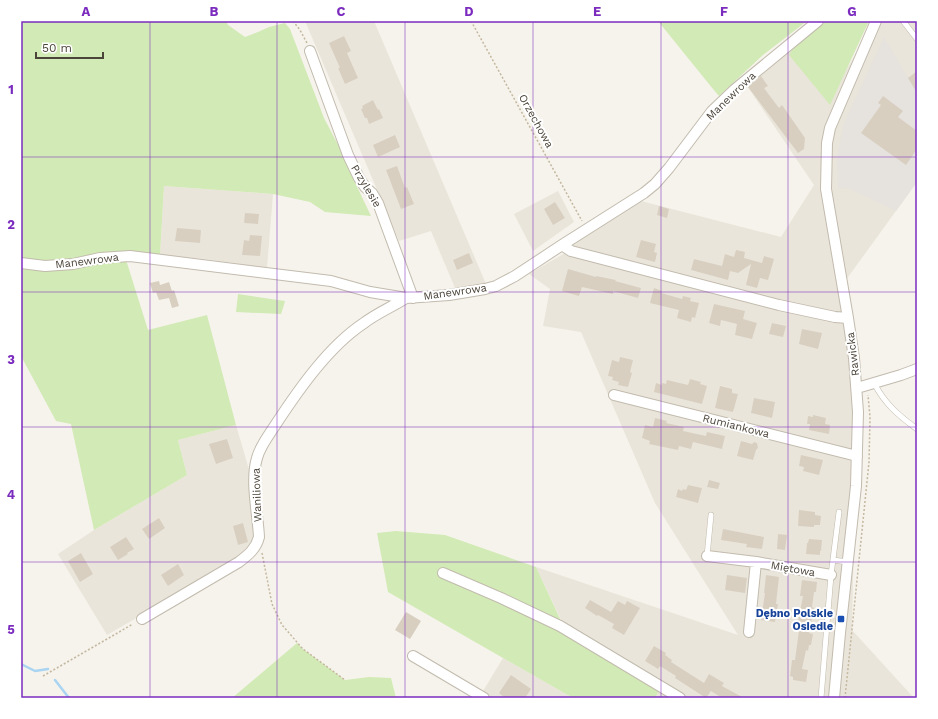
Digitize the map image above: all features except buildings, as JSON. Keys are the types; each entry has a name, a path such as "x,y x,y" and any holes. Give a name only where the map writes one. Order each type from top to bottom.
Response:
{"street":[{"name":"Manewrowa","path":"21,263 45,266 73,264 100,258 130,256 331,281 370,292 409,298 449,295 496,286 515,276 638,198 655,184 669,168 712,111 734,90 818,21"},
{"name":"Rawicka","path":"834,698 856,486 858,412 854,358 826,188 827,143 830,128 876,21"},
{"name":"Przylesie","path":"310,51 348,155 359,178 378,202 409,298"},
{"path":"562,245 571,252 765,302 835,317 848,318"},
{"name":"Waniliowa","path":"142,618 239,562 254,550 258,543 259,537 255,490 255,468 260,450 266,440 313,372 342,340 364,323 409,298"},
{"path":"857,388 917,369"},
{"name":"Rumiankowa","path":"614,395 857,456"},
{"name":"Miętowa","path":"707,556 756,562 831,575"},
{"name":"Miętowa","path":"749,632 756,562"},
{"path":"443,573 560,626 680,698"},
{"path":"413,656 484,698"}],"lane":[{"path":"903,21 917,39"},
{"path":"874,383 880,395 896,413 917,429"},
{"name":"Miętowa","path":"821,698 831,575 839,512"},
{"name":"Miętowa","path":"707,556 711,515"},
{"path":"833,560 848,562"}],"path":[{"path":"293,21 300,30 310,51"},
{"name":"Orzechowa","path":"470,21 587,229"},
{"path":"259,537 272,604 282,625 303,650 345,680"},
{"path":"43,676 142,618"}],"shaded area":[{"path":"305,21 374,21 486,284 455,288 431,231 399,241"},
{"path":"875,21 917,21 917,182 843,284 857,388 852,630 914,698 655,698 661,687 562,622 536,567 738,635 655,503 581,332 543,326 550,289 529,274 565,253 573,242 641,201 781,237 814,185 747,86 791,48 828,101"},
{"path":"884,37 917,93 917,182 896,211 850,189 838,188 838,151 844,123"},
{"path":"164,186 273,194 267,268 205,259 160,255"},
{"path":"558,191 574,222 533,251 514,214"},
{"path":"236,425 250,473 256,541 230,564 107,635 58,554 94,530 187,475 178,440"},
{"path":"503,658 573,698 484,698 480,696"}],"green space":[{"path":"21,21 226,21 228,25 245,37 269,27 285,23 290,29 324,118 346,160 371,216 325,212 310,202 273,194 164,186 160,255 125,252 127,263 148,330 207,315 236,425 178,440 187,475 94,530 71,424 56,421 21,356"},
{"path":"658,21 807,21 763,55 719,96"},
{"path":"825,21 869,21 830,105 789,55 795,45"},
{"path":"238,294 285,301 281,314 236,312"},
{"path":"396,531 445,535 536,567 562,623 661,687 655,698 573,698 388,592 377,533"},
{"path":"297,643 345,680 369,677 391,678 396,698 232,698"}],"waterway":[{"path":"21,664 35,671 48,669"},
{"path":"55,680 69,698"}],"place":[{"name":"Dębno Polskie Osiedle","path":"841,619"}]}
